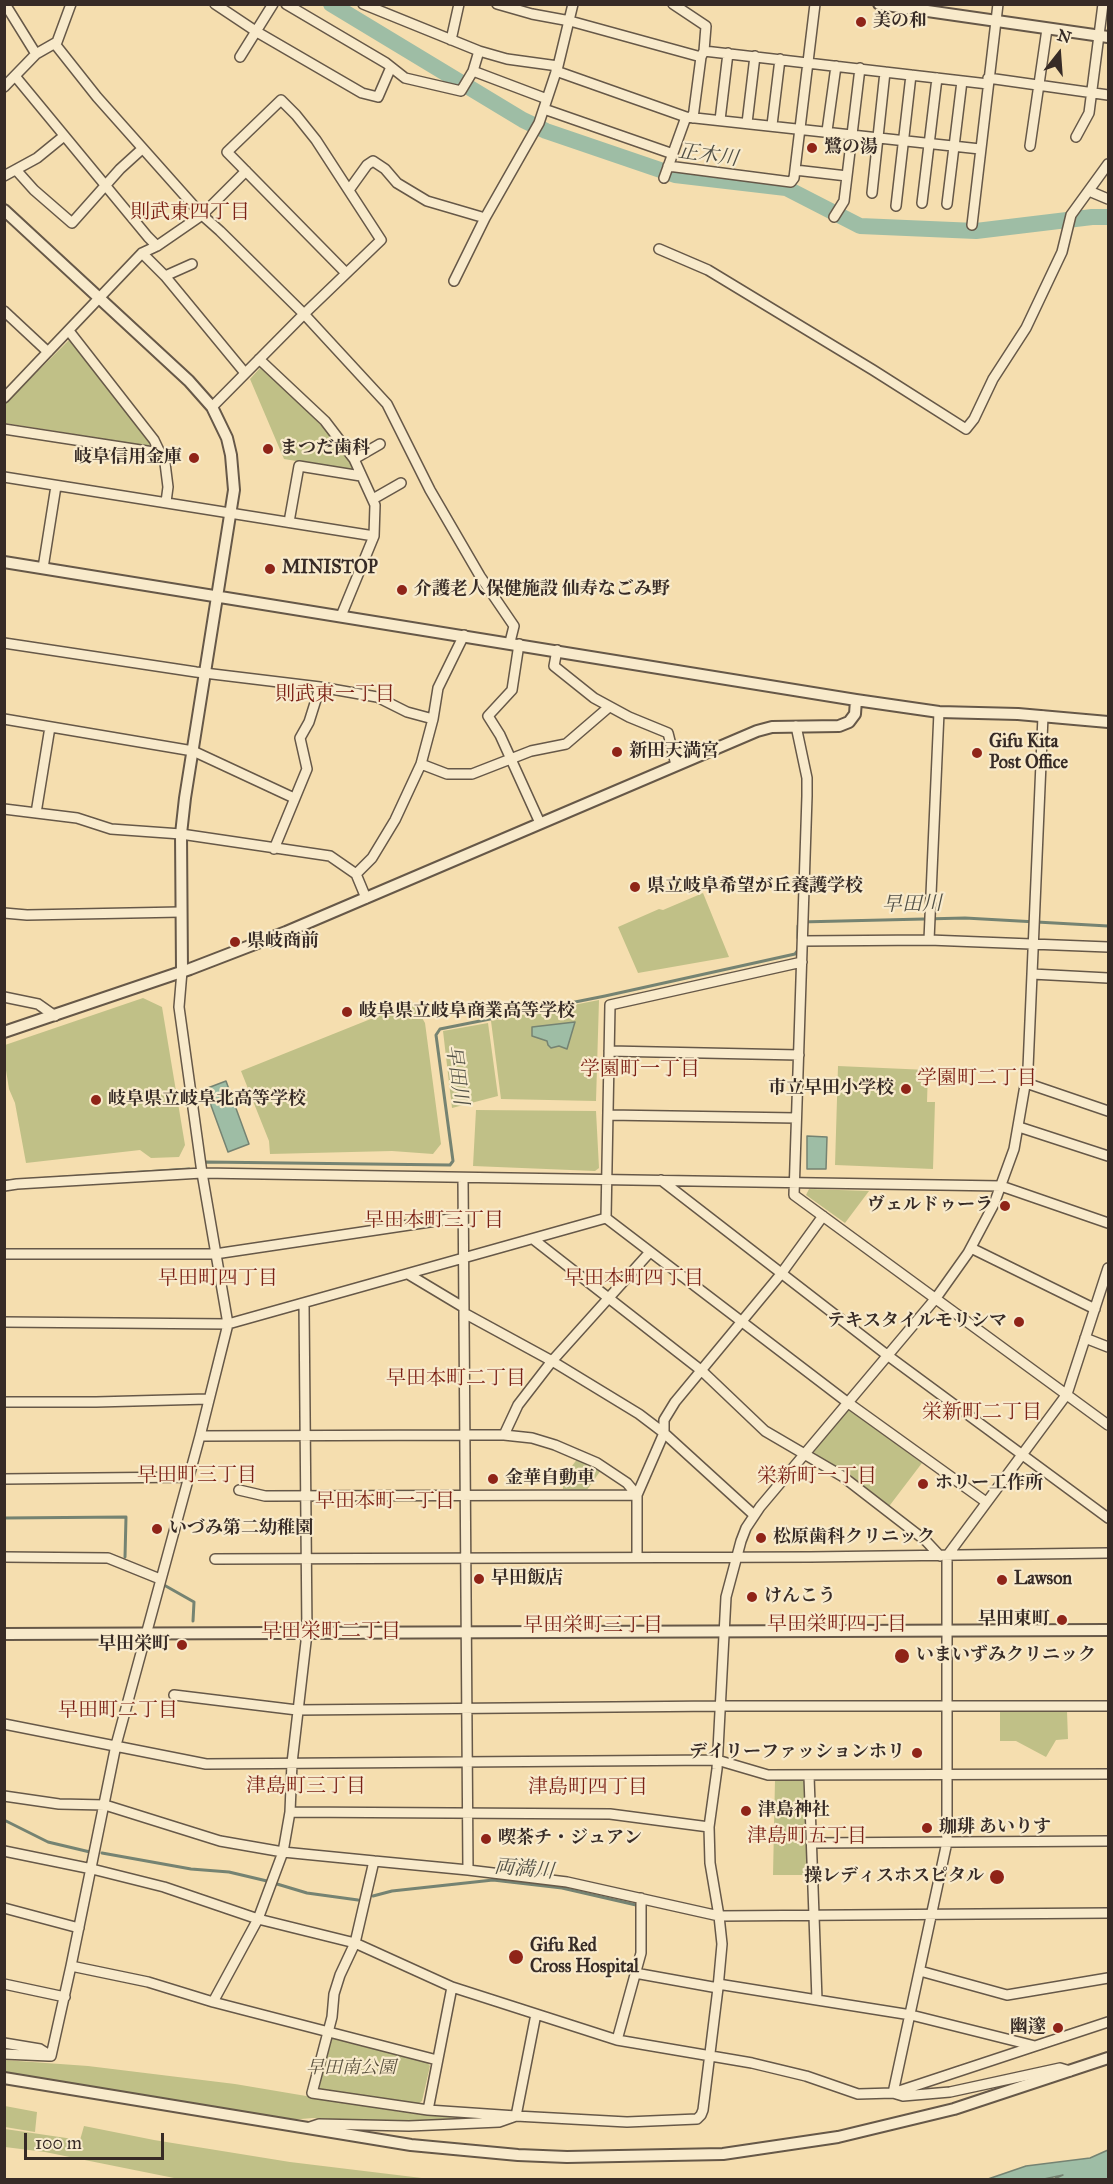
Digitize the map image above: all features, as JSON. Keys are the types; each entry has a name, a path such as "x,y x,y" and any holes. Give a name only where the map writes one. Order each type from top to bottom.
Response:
{"street":[{"path":"5,4 36,54"},
{"path":"4,87 36,54 55,44 71,4"},
{"path":"215,4 257,32 362,93 378,97 391,67"},
{"path":"240,57 273,4"},
{"path":"286,4 391,67 405,78 461,91 473,71 479,51"},
{"path":"363,4 479,51 557,69 689,118 772,125 980,149"},
{"path":"451,40 459,4"},
{"path":"497,4 703,54 728,53 962,81 1039,85 1108,95"},
{"path":"454,281 485,218 537,126 557,69 573,4"},
{"path":"673,4 706,26 703,54 689,118 666,172 791,182 794,178 814,4"},
{"path":"879,4 1103,36"},
{"path":"972,225 998,4"},
{"path":"1076,137 1089,113 1103,36 1103,4"},
{"path":"1030,146 1047,29"},
{"path":"55,44 142,149 202,215 304,314 387,404 430,490 480,576 514,626 512,690 488,716 500,735 540,824"},
{"path":"720,120 728,53"},
{"path":"747,123 755,56"},
{"path":"772,125 780,59"},
{"path":"827,131 836,66"},
{"path":"837,213 844,201 860,69"},
{"path":"473,71 545,104 673,154"},
{"path":"872,194 885,72"},
{"path":"896,206 910,75"},
{"path":"15,76 157,246"},
{"path":"922,203 937,78"},
{"path":"947,204 962,81"},
{"path":"212,407 381,240 316,140 281,100 227,152 346,273"},
{"path":"4,176 38,158 64,136"},
{"path":"17,171 34,190 72,223 120,169 142,149"},
{"path":"349,190 367,165 373,161 386,169 398,183 428,201 485,218"},
{"path":"659,249 708,270 966,429 974,419 993,379 1026,328 1062,252 1070,219 1108,164"},
{"path":"795,170 847,176"},
{"path":"4,398 142,254 202,215 246,171"},
{"path":"1089,191 1108,199"},
{"path":"4,210 189,381 212,407 227,438 234,490 181,834 182,971 179,1007 201,1168 228,1324 116,1745 80,1928 51,2056"},
{"path":"142,254 165,276 244,374"},
{"path":"165,276 192,264"},
{"path":"4,311 48,352"},
{"path":"69,331 154,440 165,463 168,487 166,502"},
{"path":"259,359 325,421 354,459 375,505 374,536 341,616"},
{"path":"4,429 160,453"},
{"path":"354,459 381,444"},
{"path":"289,522 299,466 361,476"},
{"path":"4,477 374,536"},
{"path":"373,499 400,483"},
{"path":"43,568 56,486"},
{"path":"4,562 856,700 939,712 1043,716 1108,723"},
{"path":"356,874 372,858 395,820 421,764 433,719 438,688 464,635"},
{"path":"4,643 377,697 407,712 433,719"},
{"path":"557,650 554,666 594,698 668,733 675,765"},
{"path":"274,849 307,769 300,738 309,722 320,687"},
{"path":"4,1032 182,971 286,932 757,731 772,727 839,726 849,722 855,714 856,700"},
{"path":"421,764 447,774 472,774 531,751 566,744 609,707"},
{"path":"929,940 939,712"},
{"path":"374,1861 355,1943 337,1985 328,2033 312,2093 428,2110 516,2116 627,2122 697,2119 701,2115 722,1944 710,1863 709,1827 717,1760 726,1597 736,1557 746,1528 754,1515 936,1298 971,1248 990,1213 1001,1186 1014,1149 1026,1083 1043,716"},
{"path":"4,719 192,751 294,798"},
{"path":"796,726 807,778 794,1195 1108,1425"},
{"path":"36,813 50,727"},
{"path":"4,809 77,818 111,829 181,834 330,856 356,874 366,898"},
{"path":"4,913 27,915 181,912"},
{"path":"803,941 929,940 1108,947"},
{"path":"606,1218 610,1005 802,962"},
{"path":"1032,974 1108,978"},
{"path":"4,997 38,1004 55,1016"},
{"path":"609,1051 799,1055"},
{"path":"1026,1083 1108,1111"},
{"path":"608,1115 796,1118"},
{"path":"1019,1127 1108,1156"},
{"path":"4,1186 201,1168 463,1178 1001,1186 1108,1223"},
{"path":"463,1178 468,1870"},
{"path":"661,1180 887,1355 1108,1518"},
{"path":"637,1557 637,1495 664,1433 664,1420 675,1402 781,1274 823,1216"},
{"path":"4,1254 215,1254 463,1217"},
{"path":"4,1322 228,1324 606,1218"},
{"path":"606,1218 742,1323 986,1502"},
{"path":"533,1239 702,1371 765,1431 842,1476 944,1556"},
{"path":"971,1248 1095,1309"},
{"path":"504,1435 518,1405 552,1361 650,1252"},
{"path":"892,2093 911,2015 947,1842 944,1556 1067,1394 1095,1309 1106,1286 1108,1268"},
{"path":"408,1274 463,1310 639,1414 664,1433 754,1515"},
{"path":"213,2002 258,1919 283,1852 290,1812 297,1710 307,1633 304,1303"},
{"path":"1085,1338 1108,1347"},
{"path":"4,1402 208,1399"},
{"path":"200,1436 465,1434 532,1438 578,1454 611,1471 627,1483 637,1495"},
{"path":"4,1479 188,1477"},
{"path":"239,1491 265,1496 637,1495"},
{"path":"215,1559 944,1556 1108,1553"},
{"path":"4,1557 108,1558 160,1579"},
{"path":"4,1634 1108,1630"},
{"path":"174,1695 297,1710 720,1706 1108,1706"},
{"path":"4,1724 206,1764 717,1760 768,1775 1108,1774"},
{"path":"809,1776 817,2000"},
{"path":"4,1796 59,1804 105,1805 220,1841 283,1852 567,1882 719,1916 1108,1913"},
{"path":"290,1812 610,1814 709,1827"},
{"path":"812,1843 1108,1841"},
{"path":"4,1851 164,1887 258,1919 355,1943 452,1987 617,2040 752,2063 806,2076 858,2094 892,2093 1108,2022"},
{"path":"617,2040 641,1953 640,1898"},
{"path":"4,1908 80,1928"},
{"path":"71,1966 148,1982 213,2002 437,2060"},
{"path":"920,1971 1007,1995 1108,1978"},
{"path":"635,1973 911,2015 1036,2047"},
{"path":"4,1984 64,1997"},
{"path":"428,2110 452,1987"},
{"path":"516,2116 536,2014"},
{"path":"4,2043 40,2049 51,2056"},
{"path":"4,2054 51,2056"},
{"path":"4,2078 411,2145 567,2157 723,2154 838,2138 954,2109 1108,2058"},
{"path":"892,2093 903,2096 950,2092 1060,2068 1073,2071"},
{"path":"305,2129 320,2124 409,2126 500,2122 516,2116"}],"green space":[{"path":"70,339 151,443 149,446 5,423 4,405"},
{"path":"260,368 264,369 323,427 353,467 350,470 284,459 250,379"},
{"path":"703,893 729,957 638,973 618,927"},
{"name":"岐阜県立岐阜北高等学校","path":"143,998 162,1007 185,1145 179,1157 151,1158 140,1150 26,1163 15,1103 9,1089 5,1045"},
{"path":"599,1000 596,1101 501,1099 491,1021"},
{"path":"413,1002 425,1023 441,1144 433,1154 392,1151 270,1154 269,1141 241,1071"},
{"path":"488,1023 498,1096 452,1108 443,1031"},
{"path":"838,1066 928,1070 927,1102 935,1102 933,1169 835,1165"},
{"path":"476,1110 596,1111 599,1168 595,1171 473,1166"},
{"path":"809,1189 869,1191 845,1223 806,1195"},
{"path":"847,1408 922,1463 887,1509 812,1451"},
{"path":"578,1458 601,1470 587,1490 563,1489 563,1478"},
{"path":"1000,1711 1067,1711 1068,1739 1056,1740 1046,1757 1016,1741 1000,1741"},
{"path":"775,1780 803,1780 805,1782 808,1875 773,1875"},
{"name":"早田南公園","path":"331,2039 427,2062 430,2066 422,2101 418,2104 321,2090 319,2087"},
{"path":"4,2060 88,2066 235,2084 395,2111 467,2119 401,2123 313,2118 289,2120 5,2072"},
{"path":"5,2106 37,2112 35,2132 5,2127"},
{"path":"84,2126 290,2162 430,2179 179,2179 45,2152 5,2147 5,2129 80,2140"}],"shaded area":[{"path":"575,1022 567,1049 559,1046 551,1048 547,1041 532,1036 532,1027"},
{"path":"226,1081 249,1144 228,1152 205,1089"},
{"path":"807,1136 827,1137 826,1169 807,1169"},
{"path":"1108,2150 1108,2179 1054,2179 1063,2175 1044,2179 988,2179 1026,2166 1090,2158"}],"waterway":[{"name":"正木川","path":"331,4 523,120 546,131 675,175 786,188 860,226 976,231 1108,217"},
{"name":"早田川","path":"798,938 800,922 965,918 1108,926"},
{"name":"早田川","path":"204,1164 206,1162 450,1165 453,1161 436,1035 440,1029 605,996 795,954 798,950"},
{"name":"早田川","path":"4,1181 189,1169"},
{"path":"4,1518 126,1517 125,1557"},
{"path":"164,1585 194,1602 193,1621"},
{"name":"両満川","path":"4,1820 48,1842 90,1852"},
{"name":"両満川","path":"102,1853 191,1869 229,1872 267,1881"},
{"name":"両満川","path":"373,1896 392,1891 493,1880 562,1888 636,1905"},
{"name":"両満川","path":"277,1884 307,1893 358,1900"}],"place":[{"name":"美の和","path":"861,22"},
{"name":"鷺の湯","path":"812,148"},
{"name":"まつだ歯科","path":"268,449"},
{"name":"岐阜信用金庫","path":"194,458"},
{"name":"MINISTOP","path":"270,569"},
{"name":"介護老人保健施設 仙寿なごみ野","path":"402,590"},
{"name":"新田天満宮","path":"617,752"},
{"name":"Gifu Kita Post Office","path":"977,753"},
{"name":"県立岐阜希望が丘養護学校","path":"635,887"},
{"name":"県岐商前","path":"235,942"},
{"name":"岐阜県立岐阜商業高等学校","path":"347,1012"},
{"name":"市立早田小学校","path":"906,1089"},
{"name":"岐阜県立岐阜北高等学校","path":"96,1100"},
{"name":"ヴェルドゥーラ","path":"1005,1206"},
{"name":"テキスタイルモリシマ","path":"1019,1322"},
{"name":"金華自動車","path":"493,1479"},
{"name":"ホリー工作所","path":"923,1484"},
{"name":"いづみ第二幼稚園","path":"157,1529"},
{"name":"松原歯科クリニック","path":"761,1538"},
{"name":"早田飯店","path":"479,1579"},
{"name":"Lawson","path":"1002,1580"},
{"name":"けんこう","path":"752,1597"},
{"name":"早田東町","path":"1062,1620"},
{"name":"早田栄町","path":"182,1645"},
{"name":"いまいずみクリニック","path":"902,1656"},
{"name":"デイリーファッションホリ","path":"917,1753"},
{"name":"津島神社","path":"746,1811"},
{"name":"珈琲 あいりす","path":"927,1828"},
{"name":"喫茶チ・ジュアン","path":"486,1839"},
{"name":"操レディスホスピタル","path":"997,1877"},
{"name":"Gifu Red Cross Hospital","path":"516,1957"},
{"name":"幽邃","path":"1058,2028"}],"district":[{"name":"則武東四丁目","path":"190,213"},
{"name":"則武東一丁目","path":"335,695"},
{"name":"学園町一丁目","path":"640,1070"},
{"name":"学園町二丁目","path":"977,1079"},
{"name":"早田本町三丁目","path":"434,1221"},
{"name":"早田町四丁目","path":"218,1279"},
{"name":"早田本町四丁目","path":"634,1279"},
{"name":"早田本町二丁目","path":"456,1379"},
{"name":"栄新町二丁目","path":"982,1413"},
{"name":"早田町三丁目","path":"197,1476"},
{"name":"栄新町一丁目","path":"817,1477"},
{"name":"早田本町一丁目","path":"385,1502"},
{"name":"早田栄町四丁目","path":"837,1625"},
{"name":"早田栄町三丁目","path":"593,1626"},
{"name":"早田栄町二丁目","path":"331,1632"},
{"name":"早田町二丁目","path":"118,1711"},
{"name":"津島町三丁目","path":"306,1787"},
{"name":"津島町四丁目","path":"588,1788"},
{"name":"津島町五丁目","path":"807,1837"}]}
